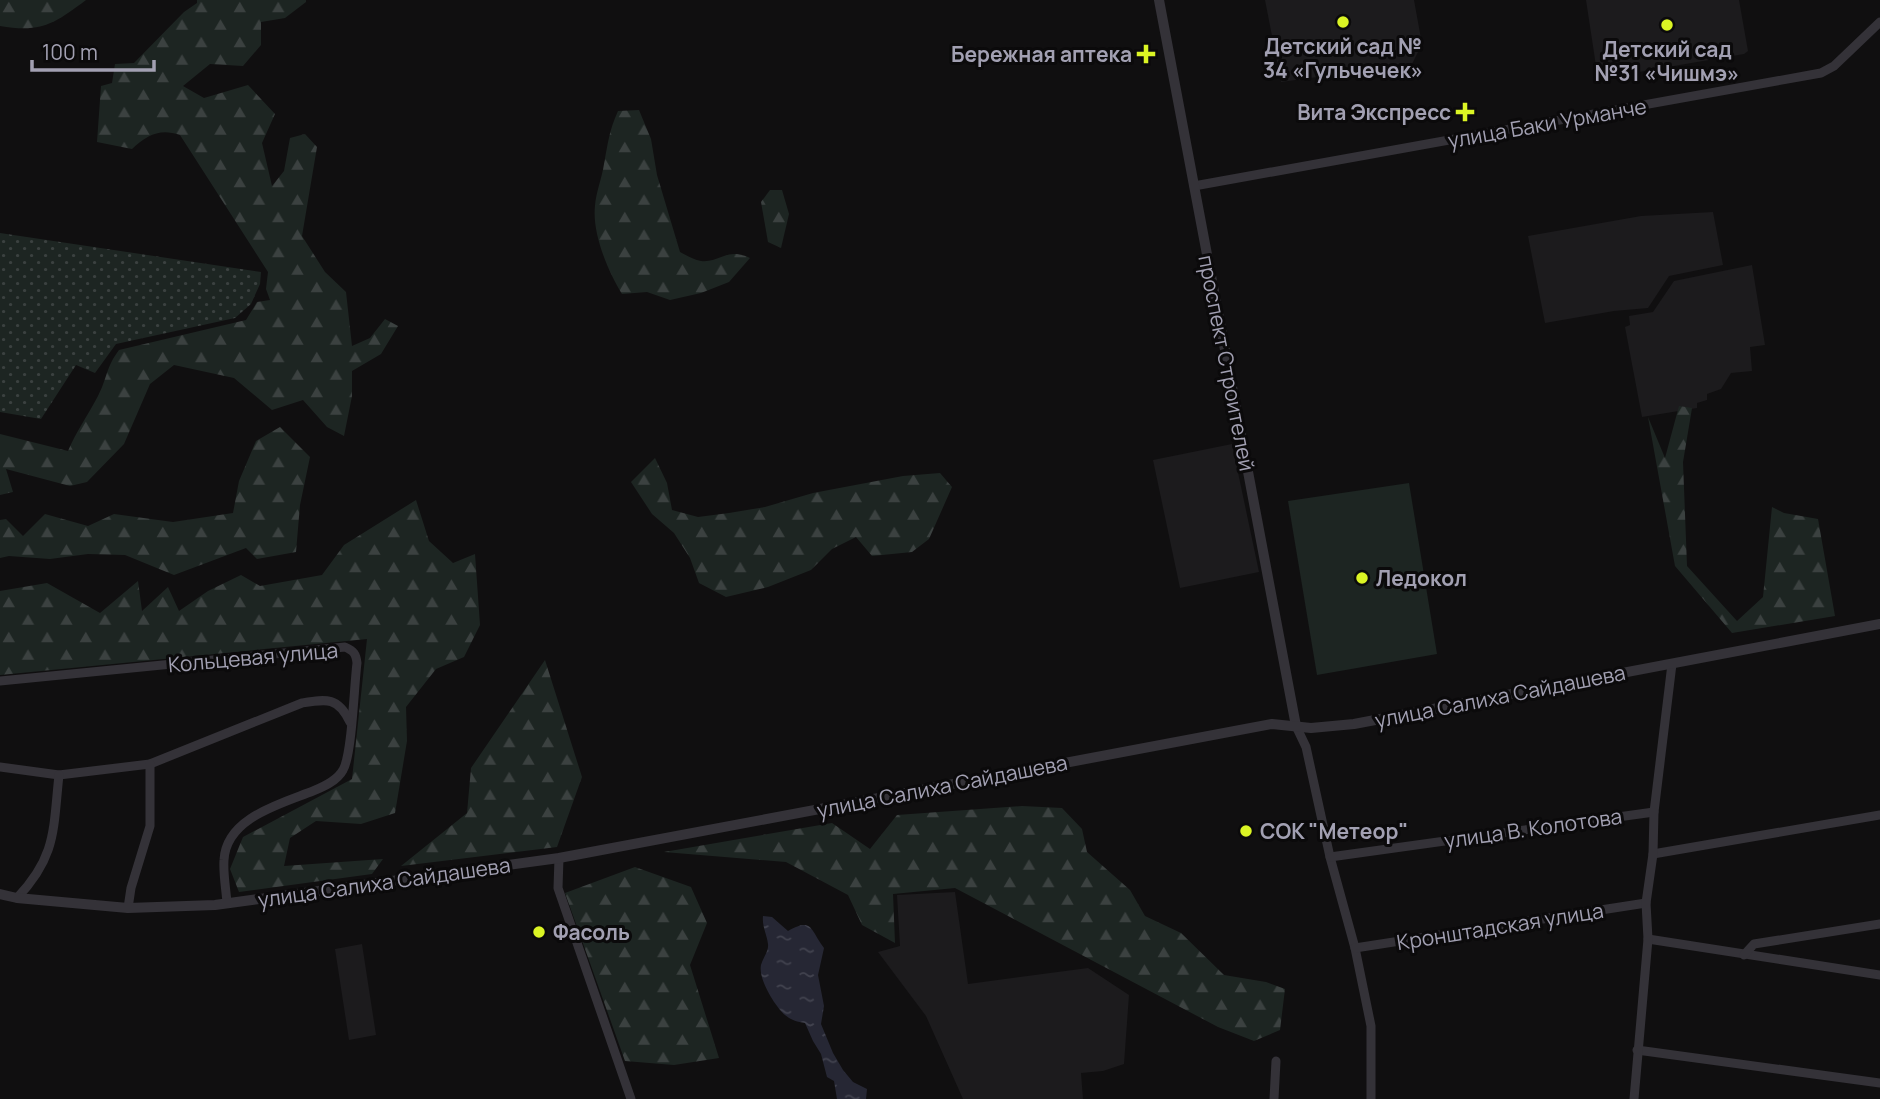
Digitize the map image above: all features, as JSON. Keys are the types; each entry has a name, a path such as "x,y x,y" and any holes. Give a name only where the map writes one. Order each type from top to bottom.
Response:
{"street":[{"name":"проспект Строителей","path":"1159,0 1296,726"},
{"name":"улица Баки Урманче","path":"1194,186 1821,74 1834,66 1880,22"},
{"name":"улица Салиха Сайдашева","path":"0,894 128,908 227,903 559,858 1272,724 1329,727 1354,724 1880,625"},
{"name":"Кольцевая улица","path":"0,681 345,647 356,654 348,753 344,770 321,788 255,816 240,826 224,858 227,903"},
{"path":"1634,1099 1648,939 1646,903 1672,664"},
{"path":"0,767 59,775 150,764 302,703 323,699 333,701 344,709 350,723"},
{"path":"1296,726 1306,747 1330,857 1355,948 1371,1027 1371,1099"},
{"path":"128,908 131,888 150,826 150,764"},
{"path":"18,898 40,872 50,850 59,775"},
{"name":"улица В. Колотова","path":"1330,857 1654,812"},
{"path":"1653,854 1880,815"},
{"path":"559,858 558,888 631,1099"},
{"name":"Кронштадская улица","path":"1355,948 1646,903"},
{"path":"1744,955 1754,944 1880,924"},
{"path":"1648,939 1880,975"},
{"path":"1637,1050 1880,1083"},
{"path":"1274,1099 1276,1061"}],"shaded area":[{"name":"Детский сад № 34 «Гульчечек»","path":"1265,0 1414,0 1422,44 1412,64 1281,82"},
{"name":"Детский сад №31 «Чишмэ»","path":"1586,0 1739,0 1748,51 1744,54 1598,79"},
{"path":"1713,212 1723,265 1669,276 1648,308 1545,323 1528,236 1641,216"},
{"path":"1752,265 1765,345 1750,347 1752,371 1731,373 1721,389 1707,394 1707,400 1697,403 1697,408 1642,417 1625,327 1630,325 1629,316 1653,312 1674,281"},
{"path":"1232,444 1259,572 1180,588 1153,460"},
{"path":"955,892 968,984 1088,968 1129,995 1124,1064 1103,1071 1081,1073 1083,1099 963,1099 926,1016 878,952 900,946 897,895"},
{"path":"362,944 376,1035 349,1040 335,949"}],"green space":[{"path":"0,0 86,0 46,25 14,28 0,26"},
{"path":"197,0 306,0 285,18 261,22 261,45 243,66 210,64 183,86 204,98 248,85 275,114 262,143 272,186 284,171 290,138 305,134 317,147 302,236 325,272 346,292 352,346 370,338 385,319 398,326 381,354 352,371 352,396 344,436 327,427 303,400 272,410 234,378 174,365 150,384 124,444 87,482 70,486 6,469 13,492 0,495 0,434 68,451 119,350 246,320 257,302 270,300 266,289 268,272 180,135 166,132 154,134 132,149 97,142 101,86 112,83 115,64 134,63 184,12 197,3"},
{"path":"639,110 651,139 657,175 680,252 701,261 735,254 750,258 729,282 701,293 670,300 647,292 622,294 617,285 596,228 596,201 609,137 618,111"},
{"path":"770,190 782,190 789,214 781,248 768,242 761,202"},
{"path":"0,233 261,272 260,284 251,304 235,318 116,344 95,373 76,365 41,419 0,412"},
{"path":"1679,406 1692,408 1683,462 1687,566 1737,621 1763,597 1772,507 1784,513 1818,519 1835,616 1732,633 1675,566 1648,417 1665,458"},
{"path":"280,427 310,457 300,505 296,552 257,559 246,548 174,575 125,555 88,554 50,559 9,556 0,558 0,520 6,519 23,536 45,514 88,526 114,514 173,522 233,513 239,481 256,441"},
{"path":"655,458 667,483 672,510 698,517 765,507 813,493 903,476 940,473 952,487 929,539 912,552 872,556 856,537 832,549 811,570 768,587 726,597 699,583 690,558 674,533 652,514 631,482"},
{"name":"Ледокол","path":"1409,483 1437,654 1317,675 1288,501"},
{"path":"416,500 429,541 453,563 475,554 480,625 464,657 436,669 406,707 407,741 395,813 361,824 316,821 290,838 284,866 383,859 372,874 239,892 230,869 243,837 352,779 367,639 0,675 0,591 47,583 100,613 138,581 142,611 168,587 179,611 208,591 241,575 260,586 322,575 344,545"},
{"path":"545,660 582,777 557,847 401,866 467,813 471,768"},
{"path":"1022,806 1062,808 1082,829 1087,852 1130,890 1145,916 1181,933 1224,975 1266,982 1285,989 1280,1030 1254,1041 1218,1027 955,888 893,894 895,943 862,925 848,895 786,862 664,852 832,823 870,849 897,815"},
{"path":"635,867 691,887 707,923 690,965 719,1058 674,1065 625,1061 565,893"}],"water":[{"path":"763,916 772,917 788,931 807,925 824,948 818,975 824,1006 821,1024 843,1070 853,1082 867,1089 866,1099 837,1099 834,1081 827,1077 821,1054 805,1023 785,1015 768,992 761,971 768,947"}],"place":[{"name":"Детский сад № 34 «Гульчечек»","path":"1343,22"},
{"name":"Детский сад №31 «Чишмэ»","path":"1667,25"},
{"name":"Бережная аптека","path":"1146,54"},
{"name":"Вита Экспресс","path":"1465,112"},
{"name":"Ледокол","path":"1362,578"},
{"name":"СОК \"Метеор\"","path":"1246,831"},
{"name":"Фасоль","path":"539,932"}]}
